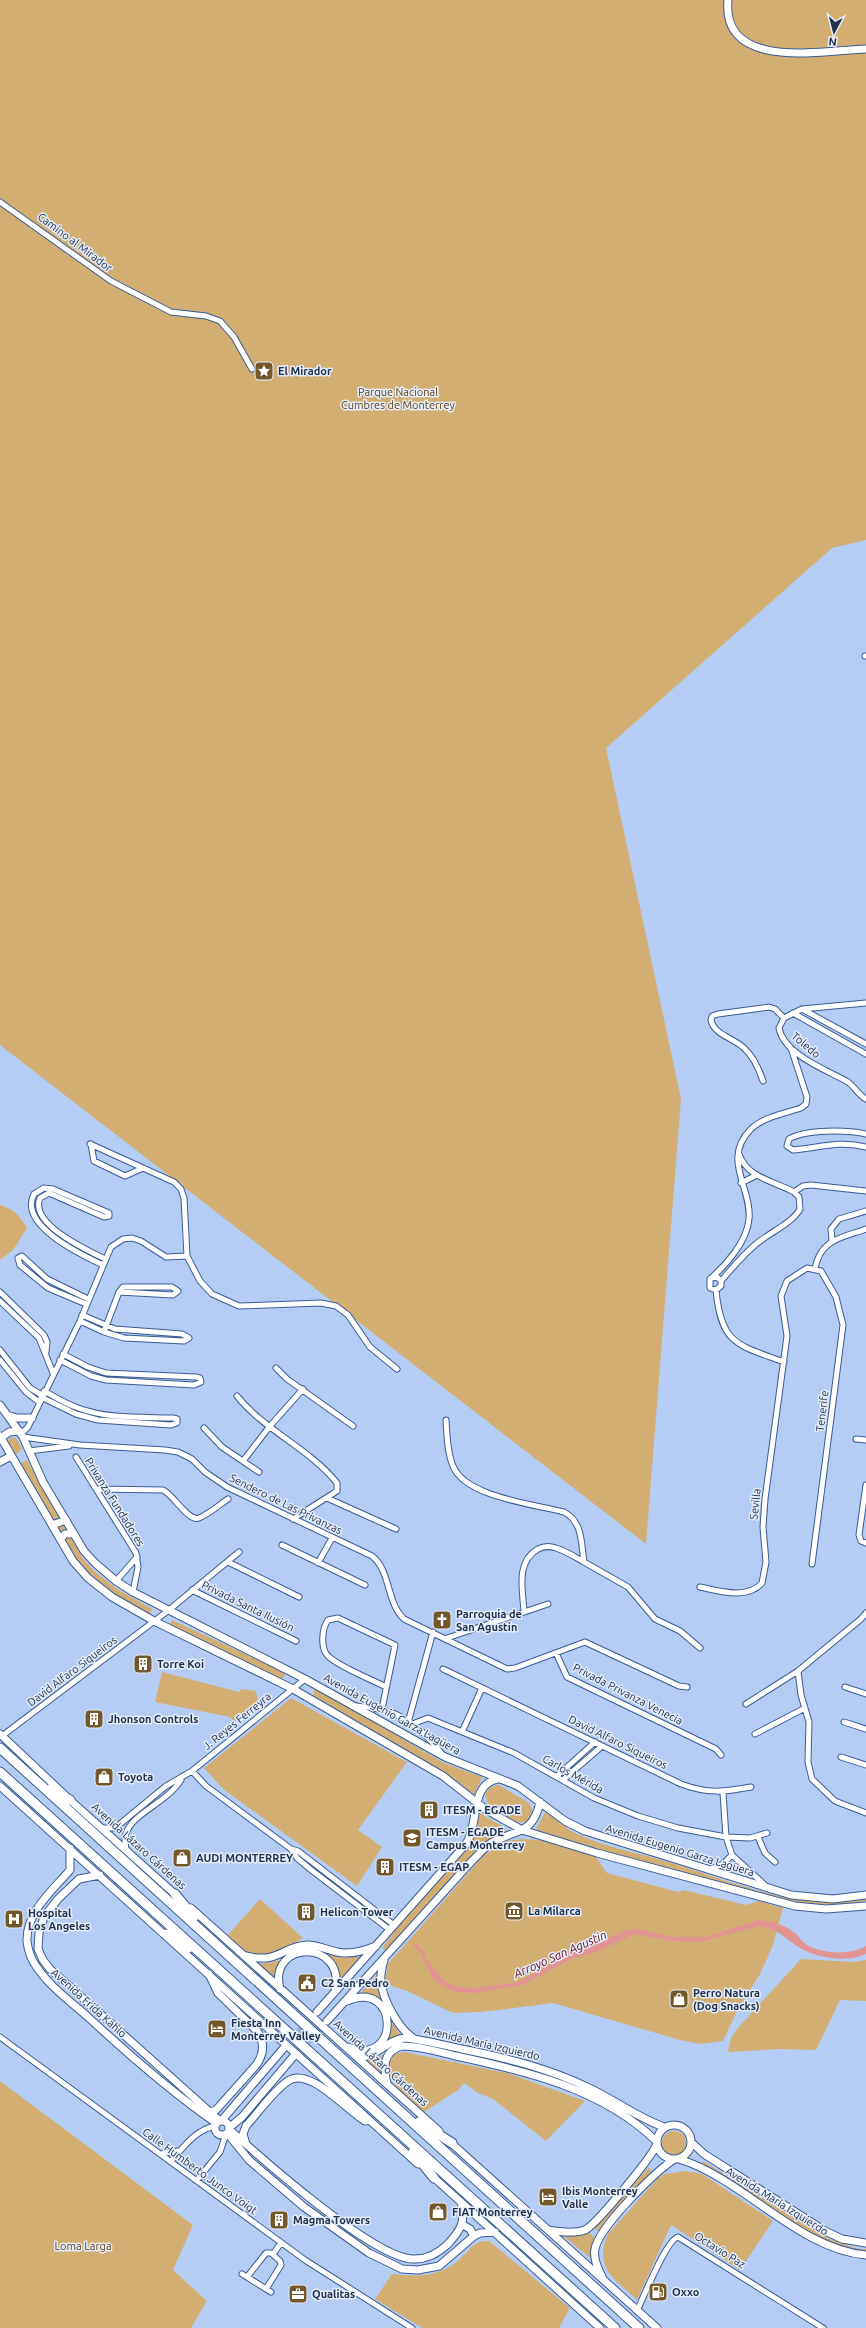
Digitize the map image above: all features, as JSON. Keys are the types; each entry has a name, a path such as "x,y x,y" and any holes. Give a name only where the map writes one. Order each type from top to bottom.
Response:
{"highway":[{"name":"Avenida Lázaro Cárdenas","path":"0,1748 639,2328"},
{"path":"0,1772 615,2328"},
{"path":"35,1780 70,1800"},
{"path":"175,1894 209,1937"},
{"path":"166,1934 208,1960"},
{"path":"399,2110 452,2143"},
{"path":"389,2124 434,2178"}],"street":[{"path":"728,0 729,13 736,32 754,46 791,54 866,49"},
{"name":"Camino al Mirador","path":"0,202 111,281 172,312 206,316 220,321 234,337 252,369"},
{"name":"Toledo","path":"866,1003 802,1009 784,1018 780,1024 780,1033 791,1048 823,1071 851,1084 866,1099"},
{"path":"763,1081 753,1058 744,1047 715,1029 711,1020 714,1015 755,1008 775,1009 784,1018"},
{"path":"802,1009 866,1044"},
{"path":"792,1013 866,1054"},
{"path":"791,1048 807,1097 806,1104 759,1123 745,1136 739,1154 737,1167 749,1210 748,1228 737,1249 712,1278 709,1285 716,1290 719,1317 730,1337 738,1344 784,1362 787,1336 781,1303 782,1289 787,1281 796,1274 807,1268 815,1268 822,1250 832,1241 866,1229"},
{"path":"866,1134 846,1132 806,1134 792,1137 787,1144 788,1148 793,1150 830,1144 849,1144 866,1147"},
{"path":"143,1168 128,1176 121,1176 94,1161 90,1144 174,1182 181,1189 184,1198 188,1256 194,1272 212,1294 230,1304 248,1307 321,1303 336,1306 348,1316 370,1347 397,1369"},
{"path":"716,1290 721,1286 721,1281 755,1244 798,1213 801,1202 794,1192 757,1175 745,1166 739,1154"},
{"path":"741,1182 757,1175"},
{"path":"794,1192 803,1186 811,1185 866,1191"},
{"path":"103,1265 65,1246 32,1214 31,1203 34,1194 40,1189 49,1188 76,1202 104,1217 109,1216 107,1213 76,1202 52,1194 46,1194 40,1198 38,1206 41,1214 69,1241 105,1259"},
{"path":"34,1194 40,1198"},
{"path":"832,1241 831,1229 839,1219 866,1211"},
{"path":"21,1434 28,1427 53,1373 80,1321 105,1259 114,1243 127,1238 141,1241 166,1257 188,1256"},
{"path":"65,1246 69,1241"},
{"path":"86,1304 62,1296 48,1288 20,1265 18,1258 22,1256 52,1282 88,1299"},
{"name":"Tenerife","path":"812,1564 843,1325 836,1297 825,1276 815,1268"},
{"path":"712,1278 717,1277 721,1281"},
{"path":"105,1329 120,1292 123,1287 172,1287 178,1292 173,1295 120,1292"},
{"path":"0,1292 44,1334 48,1342 46,1352"},
{"path":"0,1301 36,1334 46,1352 53,1373"},
{"path":"12,1312 16,1308"},
{"path":"80,1321 105,1329 182,1334 190,1338 184,1341 124,1338 105,1329 82,1315"},
{"path":"151,1339 152,1332"},
{"path":"0,1350 30,1388 42,1397 76,1414 104,1422 171,1425 178,1422 173,1418 105,1415 77,1408 42,1397 26,1392 0,1360"},
{"path":"60,1360 91,1376 117,1382 194,1385 201,1382 198,1377 118,1374 94,1370 63,1354"},
{"name":"Sevilla","path":"700,1587 740,1593 748,1592 762,1582 766,1562 763,1527 765,1499 784,1362"},
{"path":"276,1368 353,1426"},
{"path":"117,1382 118,1374"},
{"path":"166,1384 167,1377"},
{"path":"243,1461 270,1426 303,1389"},
{"path":"237,1396 250,1412 322,1466 338,1484 337,1491 293,1519"},
{"name":"Avenida Eugenio Garza Lagüera","path":"0,1405 21,1434 43,1482 90,1558 116,1581 133,1592 305,1679 356,1706 445,1757 518,1786 565,1821 585,1832 791,1896 820,1899 843,1899 866,1895"},
{"path":"7,1415 17,1418 31,1419"},
{"path":"104,1422 105,1415"},
{"path":"21,1434 31,1419"},
{"path":"446,1420 451,1461 462,1480 483,1492 571,1515 579,1527 584,1562"},
{"path":"28,1427 30,1435 34,1438"},
{"path":"204,1428 222,1447 259,1472"},
{"path":"1,1440 9,1432 21,1434"},
{"name":"Sendero de Las Privanzas","path":"21,1434 34,1438 80,1445 165,1450 184,1454 222,1484 376,1559 399,1614 409,1622 446,1638 509,1669 556,1653"},
{"path":"856,1439 866,1440"},
{"name":"Avenida Eugenio Garza Lagüera","path":"1,1440 73,1560 88,1578 112,1597 154,1621 293,1689 443,1776 495,1816 522,1830 597,1853 795,1906 826,1909 866,1906"},
{"name":"Sendero de Las Privanzas","path":"29,1451 80,1445"},
{"path":"0,1462 11,1456"},
{"name":"Privanza Fundadores","path":"76,1457 133,1547 137,1557 137,1575 133,1592"},
{"path":"866,1485 859,1538 866,1543"},
{"path":"96,1489 163,1490 170,1494 188,1515 194,1518 200,1517 228,1498"},
{"path":"327,1498 396,1529"},
{"path":"52,1525 66,1520"},
{"path":"60,1539 66,1534 74,1534"},
{"path":"318,1563 332,1538"},
{"path":"282,1546 365,1585"},
{"path":"524,1612 522,1572 526,1561 534,1552 547,1546 555,1547 628,1587 655,1618 680,1631 700,1648"},
{"name":"David Alfaro Siqueiros","path":"1,1735 169,1610 239,1552"},
{"name":"Privanza Fundadores","path":"116,1581 137,1557"},
{"path":"228,1562 299,1596"},
{"path":"126,1570 137,1575"},
{"name":"Privada Santa Ilusión","path":"192,1590 296,1640"},
{"path":"446,1638 548,1604"},
{"path":"746,1704 798,1670 864,1620 866,1612"},
{"path":"382,1709 396,1650 391,1642 338,1618 331,1618 326,1623 324,1646 328,1656 386,1687"},
{"path":"409,1719 433,1632"},
{"name":"Privada Privanza Venecia","path":"688,1687 679,1686 587,1643 579,1643 556,1653 567,1677 716,1749 721,1754"},
{"name":"David Alfaro Siqueiros","path":"443,1669 681,1784 701,1790 722,1793 751,1787"},
{"path":"798,1670 809,1722 808,1762 812,1779 834,1801 866,1813"},
{"name":"J. Reyes Ferreyra","path":"101,1828 117,1826 166,1786 181,1779 192,1771 305,1679"},
{"path":"845,1687 866,1694"},
{"path":"462,1732 482,1688"},
{"path":"356,1706 382,1709 409,1719 415,1723 445,1757"},
{"path":"755,1734 805,1708"},
{"name":"Carlos Mérida","path":"415,1723 428,1718 514,1753 607,1804 638,1816 678,1828 726,1837 758,1837"},
{"path":"844,1722 866,1729"},
{"name":"Avenida Lázaro Cárdenas","path":"1,1735 70,1800 246,1956 280,1989 387,2083 657,2328"},
{"path":"557,1776 595,1742"},
{"path":"563,1780 602,1746"},
{"path":"841,1757 866,1765"},
{"path":"192,1771 206,1786 291,1849 297,1858 310,1869 370,1915 392,1928"},
{"name":"J. Reyes Ferreyra","path":"126,1850 125,1839 128,1828 173,1791 181,1779"},
{"path":"317,2012 379,1945 392,1928 460,1852 472,1834 477,1802 484,1785 498,1779"},
{"path":"0,1786 166,1934 377,2128 495,2232 600,2328"},
{"path":"722,1793 726,1837 732,1855 770,1890"},
{"path":"327,2021 384,1960 471,1862 492,1843 522,1830 534,1822 540,1802"},
{"path":"767,1833 758,1837 765,1853 775,1862"},
{"path":"70,1848 70,1870 79,1879 100,1875"},
{"path":"291,1849 298,1851 374,1909 392,1928"},
{"path":"460,1852 471,1862"},
{"path":"707,1870 722,1864 732,1855"},
{"path":"310,1869 314,1864"},
{"name":"Avenida Frida Kahlo","path":"70,1870 33,1916 27,1940 32,1960 49,1982 174,2094 218,2123"},
{"path":"319,1876 324,1871"},
{"name":"Avenida Frida Kahlo","path":"79,1879 58,1899 44,1917 38,1940 40,1955 50,1969 210,2112 218,2123"},
{"path":"350,1899 354,1894"},
{"path":"370,1915 374,1909"},
{"path":"246,1956 272,1959 292,1949 307,1945 351,1953 379,1945"},
{"path":"280,1989 278,1976 284,1962 297,1953 310,1951 322,1955 331,1963 336,1974 335,1992"},
{"path":"384,1960 381,1980 384,1993 399,2025 415,2039"},
{"path":"209,1974 218,1994 257,2030 263,2042 261,2058 257,2064 216,2110 210,2112"},
{"path":"344,2046 360,2050 371,2049 381,2042 388,2028 385,2011 377,2002 360,1997 345,2002"},
{"name":"Calle Humberto Junco Voigt","path":"0,2038 171,2161 281,2243 346,2287 412,2328"},
{"name":"Avenida María Izquierdo","path":"358,2057 376,2054 399,2039 415,2039 521,2061 552,2071 590,2088 650,2122 664,2128"},
{"path":"435,2044 435,2052"},
{"name":"Avenida María Izquierdo","path":"387,2083 384,2063 392,2050 396,2047 410,2046 513,2068 560,2084 591,2097 630,2120 656,2144"},
{"path":"228,2131 218,2134 218,2123 283,2049"},
{"path":"197,2180 220,2152 228,2131 242,2117 293,2057"},
{"path":"246,2144 243,2134 246,2126 284,2083 298,2077 313,2080 348,2110 377,2128"},
{"path":"174,2094 182,2094 187,2092"},
{"path":"171,2161 198,2132 218,2123 226,2122 228,2131 249,2160 304,2207 345,2237 376,2256 402,2269 418,2270 440,2266 474,2236 480,2233 495,2232"},
{"path":"548,2230 572,2232 590,2227 653,2166 685,2156 690,2150 690,2135 679,2126 664,2128 658,2133 653,2166 600,2234 594,2254 596,2264 605,2282"},
{"path":"228,2131 334,2215 386,2250 404,2258 418,2259 436,2254 446,2246 463,2225 464,2216 461,2202"},
{"name":"Avenida María Izquierdo","path":"691,2142 704,2154 824,2231 842,2239 866,2243"},
{"path":"656,2144 665,2158 676,2160"},
{"path":"161,2154 170,2154 181,2150"},
{"path":"697,2165 704,2154"},
{"path":"249,2160 254,2158 263,2160"},
{"name":"Avenida María Izquierdo","path":"676,2160 697,2165 819,2241 842,2250 866,2255"},
{"path":"463,2225 470,2229 474,2236"},
{"path":"590,2227 593,2234 600,2234"},
{"name":"Octavio Paz","path":"637,2311 673,2239 678,2237 823,2328"},
{"path":"273,2254 281,2243"},
{"path":"266,2288 281,2265 273,2254 269,2252 266,2253 244,2275 271,2292"}],"green space":[{"name":"Parque Nacional Cumbres de Monterrey","path":"0,0 866,0 866,540 832,548 606,748 681,1099 646,1544 0,1045"},
{"path":"0,1205 16,1214 27,1228 13,1250 0,1260"},
{"path":"11,1437 17,1439 22,1449 17,1454 14,1454 7,1442"},
{"path":"27,1460 82,1557 94,1571 117,1589 152,1609 150,1615 99,1586 76,1561 20,1464"},
{"path":"172,1620 284,1672 285,1676 281,1679 172,1627 170,1624"},
{"path":"162,1672 239,1692 241,1689 256,1691 258,1703 235,1722 230,1717 155,1702"},
{"path":"314,1690 319,1690 444,1763 482,1777 474,1795 457,1781 314,1696"},
{"path":"291,1698 407,1762 358,1830 382,1847 357,1886 223,1789 204,1768"},
{"path":"499,1785 529,1803 533,1812 530,1819 525,1822 513,1821 489,1806 485,1795 490,1788"},
{"path":"546,1811 571,1831 586,1838 665,1861 739,1885 789,1898 814,1902 840,1902 866,1899 866,1901 824,1905 784,1900 599,1850 538,1831 536,1829"},
{"path":"478,1812 505,1828 507,1832 487,1842 471,1856 400,1936 385,1950 382,1948 398,1927 470,1846 478,1827"},
{"path":"522,1839 540,1840 595,1856 607,1873 678,1892 684,1890 746,1905 759,1901 783,1908 773,1945 760,1974 738,2009 723,2041 700,2044 680,2040 553,2003 481,2012 453,2013 407,1991 392,1986 385,1981 388,1964 483,1856 505,1841"},
{"path":"260,1899 303,1938 283,1950 262,1955 244,1951 227,1936"},
{"path":"322,1951 344,1958 361,1956 340,1980 336,1966"},
{"path":"801,1959 853,1962 866,1960 866,2001 840,2000 816,2050 779,2049 728,2052 731,2038 737,2029"},
{"path":"283,1960 275,1980 259,1964"},
{"path":"378,1973 379,1989 385,2008 358,1996"},
{"path":"385,2008 396,2029 401,2035 385,2044 389,2035 390,2026"},
{"path":"404,2052 507,2073 585,2101 546,2141 493,2099 478,2093 464,2083 458,2090 424,2112 399,2089 390,2074 389,2067 393,2056"},
{"path":"381,2055 382,2056 380,2074 366,2061"},
{"name":"Loma Larga","path":"0,2081 193,2225 173,2270 207,2301 191,2328 0,2328"},
{"path":"674,2131 683,2134 686,2143 683,2152 674,2155 665,2152 662,2143 665,2134"},
{"path":"703,2161 827,2238 858,2249 866,2249 866,2254 856,2253 817,2238 702,2164"},
{"path":"648,2168 651,2169 649,2175 599,2231 595,2230 595,2225"},
{"path":"685,2171 702,2174 773,2221 740,2270 671,2225 637,2300 614,2279 605,2264 603,2256 604,2246 608,2234 658,2178 665,2174"},
{"path":"588,2232 595,2238 593,2245 594,2261 562,2235 571,2236"},
{"path":"483,2241 489,2241 570,2308 559,2328 422,2328 375,2299 392,2274 420,2275 437,2272 453,2264 473,2245"}],"shaded area":[{"path":"759,1920 773,1922 788,1928 805,1944 815,1949 830,1952 846,1952 866,1946 866,1954 859,1957 842,1959 824,1957 800,1948 775,1931 764,1927 756,1927 699,1942 671,1941 635,1934 592,1954 574,1958 522,1985 476,1993 456,1992 434,1980 419,1951 413,1946 416,1943 423,1950 427,1960 443,1980 457,1987 476,1988 518,1982 563,1957 627,1930 639,1929 672,1937 706,1937"}],"tunnel":[{"path":"283,2049 316,2014"},
{"path":"293,2057 326,2022"}],"place":[{"name":"El Mirador","path":"264,371"},
{"name":"Parroquia de San Agustin","path":"442,1620"},
{"name":"Torre Koi","path":"143,1664"},
{"name":"Jhonson Controls","path":"94,1719"},
{"name":"Toyota","path":"104,1777"},
{"name":"ITESM - EGADE","path":"429,1810"},
{"name":"ITESM - EGADE Campus Monterrey","path":"412,1838"},
{"name":"AUDI MONTERREY","path":"182,1858"},
{"name":"ITESM - EGAP","path":"385,1867"},
{"name":"La Milarca","path":"514,1911"},
{"name":"Helicon Tower","path":"306,1912"},
{"name":"Hospital Los Angeles","path":"14,1919"},
{"name":"C2 San Pedro","path":"307,1983"},
{"name":"Perro Natura (Dog Snacks)","path":"679,1999"},
{"name":"Fiesta Inn Monterrey Valley","path":"217,2029"},
{"name":"Ibis Monterrey Valle","path":"548,2197"},
{"name":"FIAT Monterrey","path":"438,2212"},
{"name":"Magma Towers","path":"279,2220"},
{"name":"Oxxo","path":"658,2292"},
{"name":"Qualitas","path":"298,2294"}],"water label":[{"name":"Arroyo San Agustin","path":"560,1954"}]}
